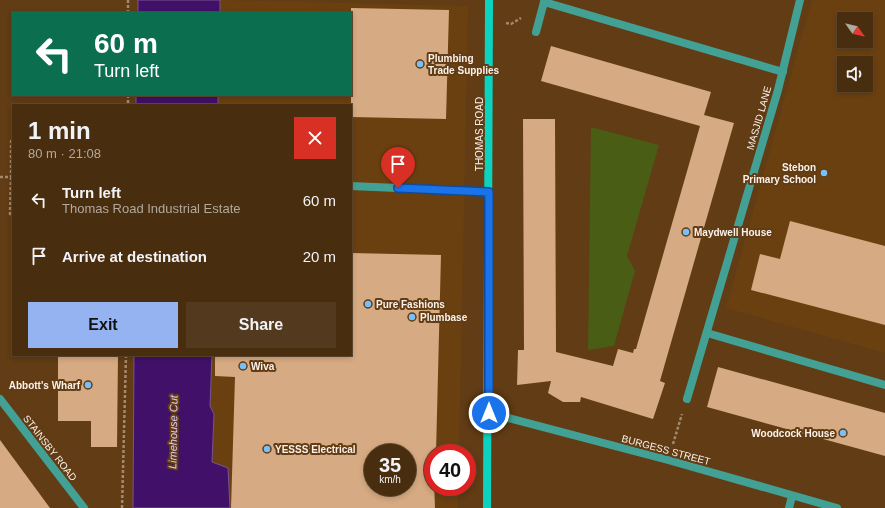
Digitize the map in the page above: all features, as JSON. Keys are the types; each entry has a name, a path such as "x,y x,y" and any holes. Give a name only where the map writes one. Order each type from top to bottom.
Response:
{"street":[{"name":"THOMAS ROAD","path":"488,508 489,0"},
{"name":"MASJID LANE","path":"688,399 782,72 800,0"},
{"path":"536,32 544,2 782,72"},
{"path":"352,186 489,192"},
{"path":"707,333 885,385"},
{"name":"STAINSBY ROAD","path":"0,399 84,508"},
{"name":"BURGESS STREET","path":"489,413 668,460 837,508"},
{"path":"789,508 792,496"}],"path":[{"path":"128,0 128,12"},
{"path":"489,21 511,24 544,2"},
{"path":"12,141 10,214 12,214"},
{"path":"0,177 11,177"},
{"path":"122,508 126,356"},
{"path":"668,460 688,399"}],"shaded area":[{"path":"220,0 468,6 459,444 424,444 424,496 458,496 458,508 230,508 228,468 212,462 214,414 210,406 212,356 352,356 352,104 218,104 218,96 352,96 352,12 220,12"},
{"name":"Stebon Primary School","path":"812,0 885,0 885,353 726,308"}],"green space":[{"path":"591,127 659,145 627,256 635,271 614,346 588,350"}],"water":[{"path":"138,0 220,0 220,12 138,12"},
{"path":"136,96 218,96 218,104 136,104"},
{"name":"Limehouse Cut","path":"134,356 212,356 210,406 214,414 212,462 228,468 230,508 133,508"}],"building":[{"path":"351,8 449,10 446,119 352,117"},
{"path":"551,46 711,92 704,115 734,123 660,381 665,383 653,419 581,397 580,402 563,402 548,393 551,381 517,385 518,350 524,350 523,119 555,119 556,352 613,366 618,349 633,353 634,349 636,349 700,126 541,81"},
{"path":"790,221 885,246 885,325 751,290 760,254 780,259"},
{"path":"352,253 441,255 436,444 424,444 424,496 435,496 435,508 231,508 235,377 215,376 215,356 352,356"},
{"name":"Abbott's Wharf","path":"58,356 118,356 117,447 91,447 91,421 58,421"},
{"name":"Woodcock House","path":"718,367 885,413 885,456 707,407"},
{"path":"0,440 50,508 0,508"}],"place":[{"name":"Plumbing Trade Supplies","path":"420,64"},
{"name":"Stebon Primary School","path":"824,173"},
{"name":"Maydwell House","path":"686,232"},
{"name":"Pure Fashions","path":"368,304"},
{"name":"Plumbase","path":"412,317"},
{"name":"Wiva","path":"243,366"},
{"name":"Abbott's Wharf","path":"88,385"},
{"name":"Woodcock House","path":"843,433"},
{"name":"YESSS Electrical","path":"267,449"}],"route":[{"path":"398,188 489,192 489,413"}]}
